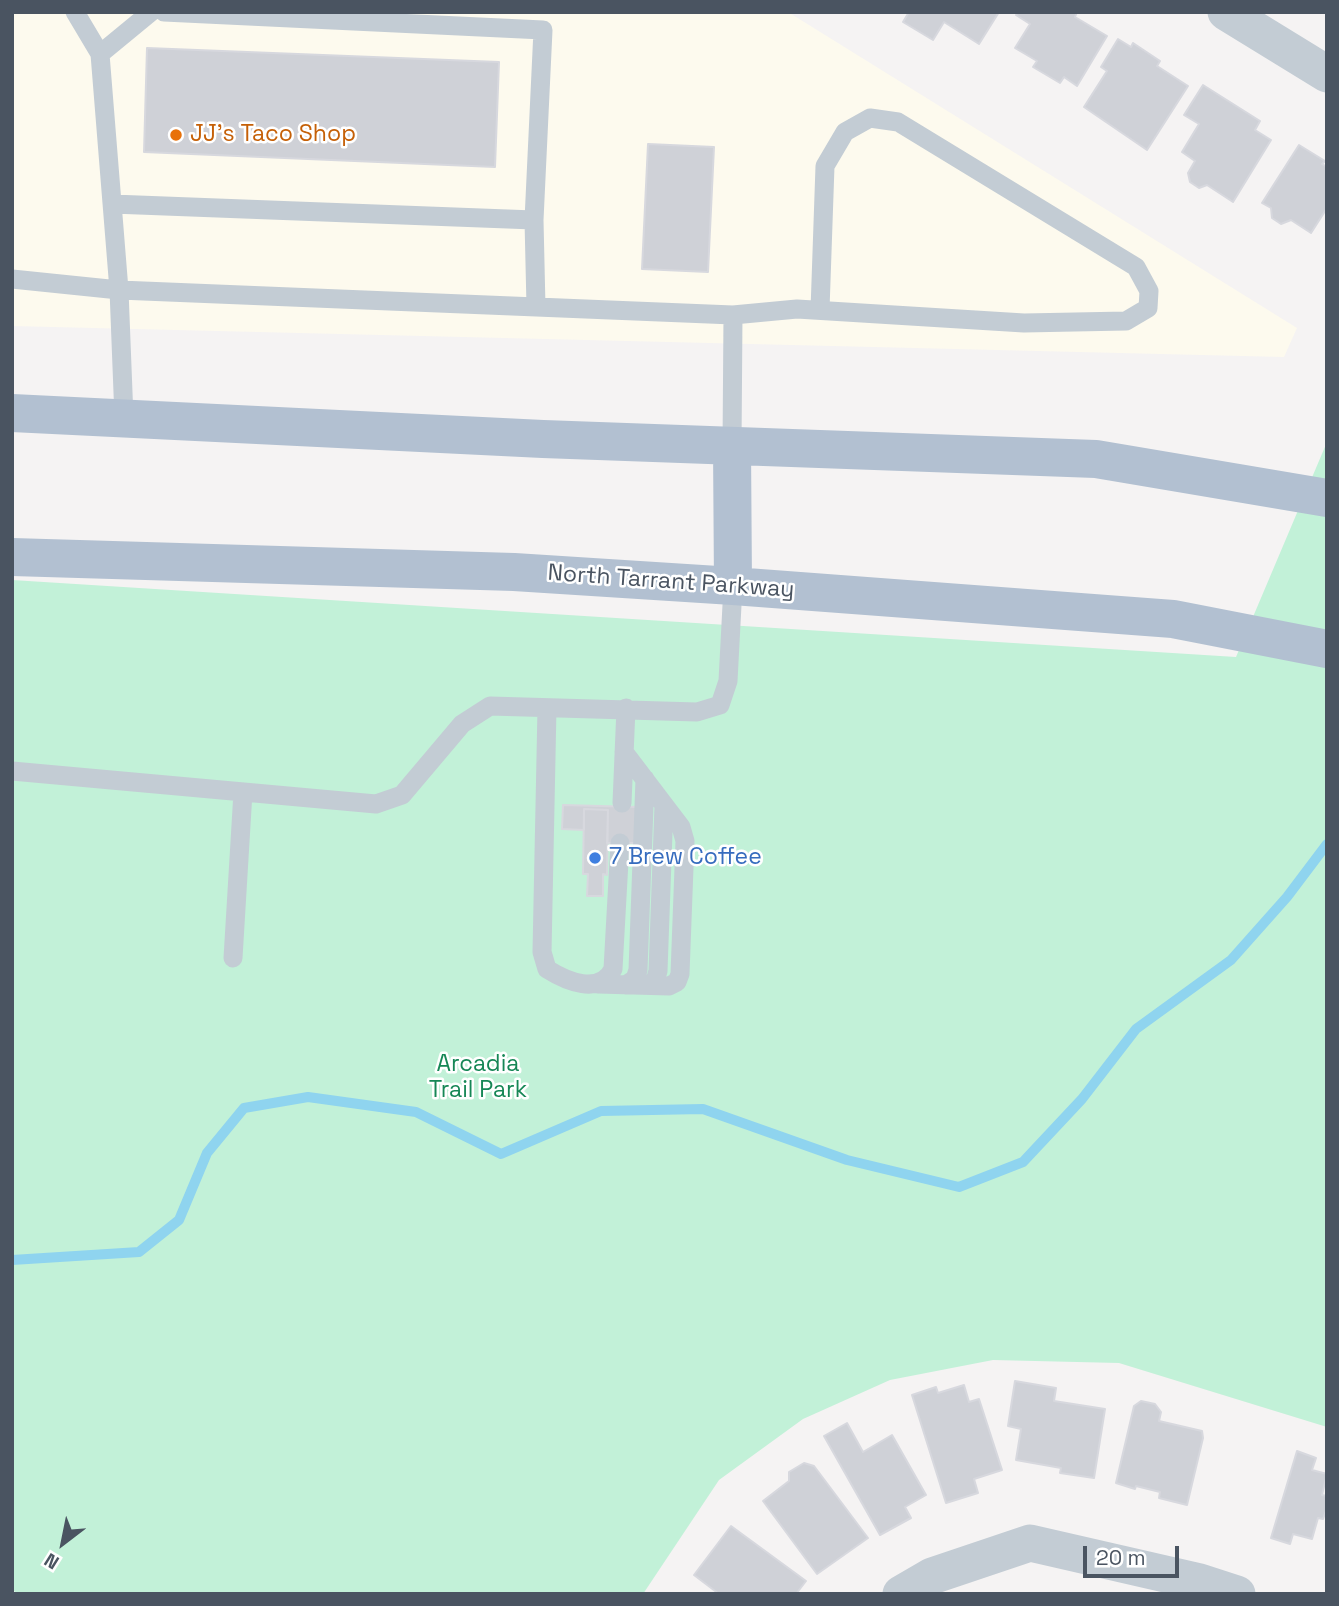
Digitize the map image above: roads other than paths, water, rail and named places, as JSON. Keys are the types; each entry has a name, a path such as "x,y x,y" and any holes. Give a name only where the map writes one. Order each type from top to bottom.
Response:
{"main road":[{"path":"12,413 732,446 1096,459 1327,498"},
{"path":"732,446 733,586"},
{"name":"North Tarrant Parkway","path":"12,557 514,572 733,586 1173,619 1327,649"}],"street":[{"path":"1226,12 1327,74"},
{"path":"901,1594 932,1576 1030,1544 1200,1582 1237,1594"}],"lane":[{"path":"75,12 100,54 119,290 124,418"},
{"path":"100,54 151,12"},
{"path":"164,12 468,20 543,30 534,220 536,307"},
{"path":"12,279 119,290 733,316 797,309 1024,323 1126,321 1149,308 1149,291 1136,267 898,122 870,118 845,132 825,166 820,310"},
{"path":"112,204 534,220"},
{"path":"732,446 733,316"},
{"path":"12,771 376,804 402,795 462,724 490,706 697,712 720,705 728,681 733,586"},
{"path":"547,708 542,952 547,969 564,980 647,985 655,981 658,971 664,805 624,752"},
{"path":"622,803 626,708"},
{"path":"626,985 635,979 638,970 645,779"},
{"path":"233,958 243,792"},
{"path":"598,984 608,979 612,969 620,844"}],"waterway":[{"path":"12,1260 139,1252 179,1220 207,1153 244,1108 308,1097 416,1112 501,1154 601,1111 703,1109 847,1160 959,1187 1023,1162 1082,1099 1136,1029 1231,960 1287,897 1327,844"}],"place":[{"name":"JJ's Taco Shop","path":"176,135"},
{"name":"7 Brew Coffee","path":"595,858"}],"park label":[{"name":"Arcadia Trail Park","path":"478,1078"}]}
